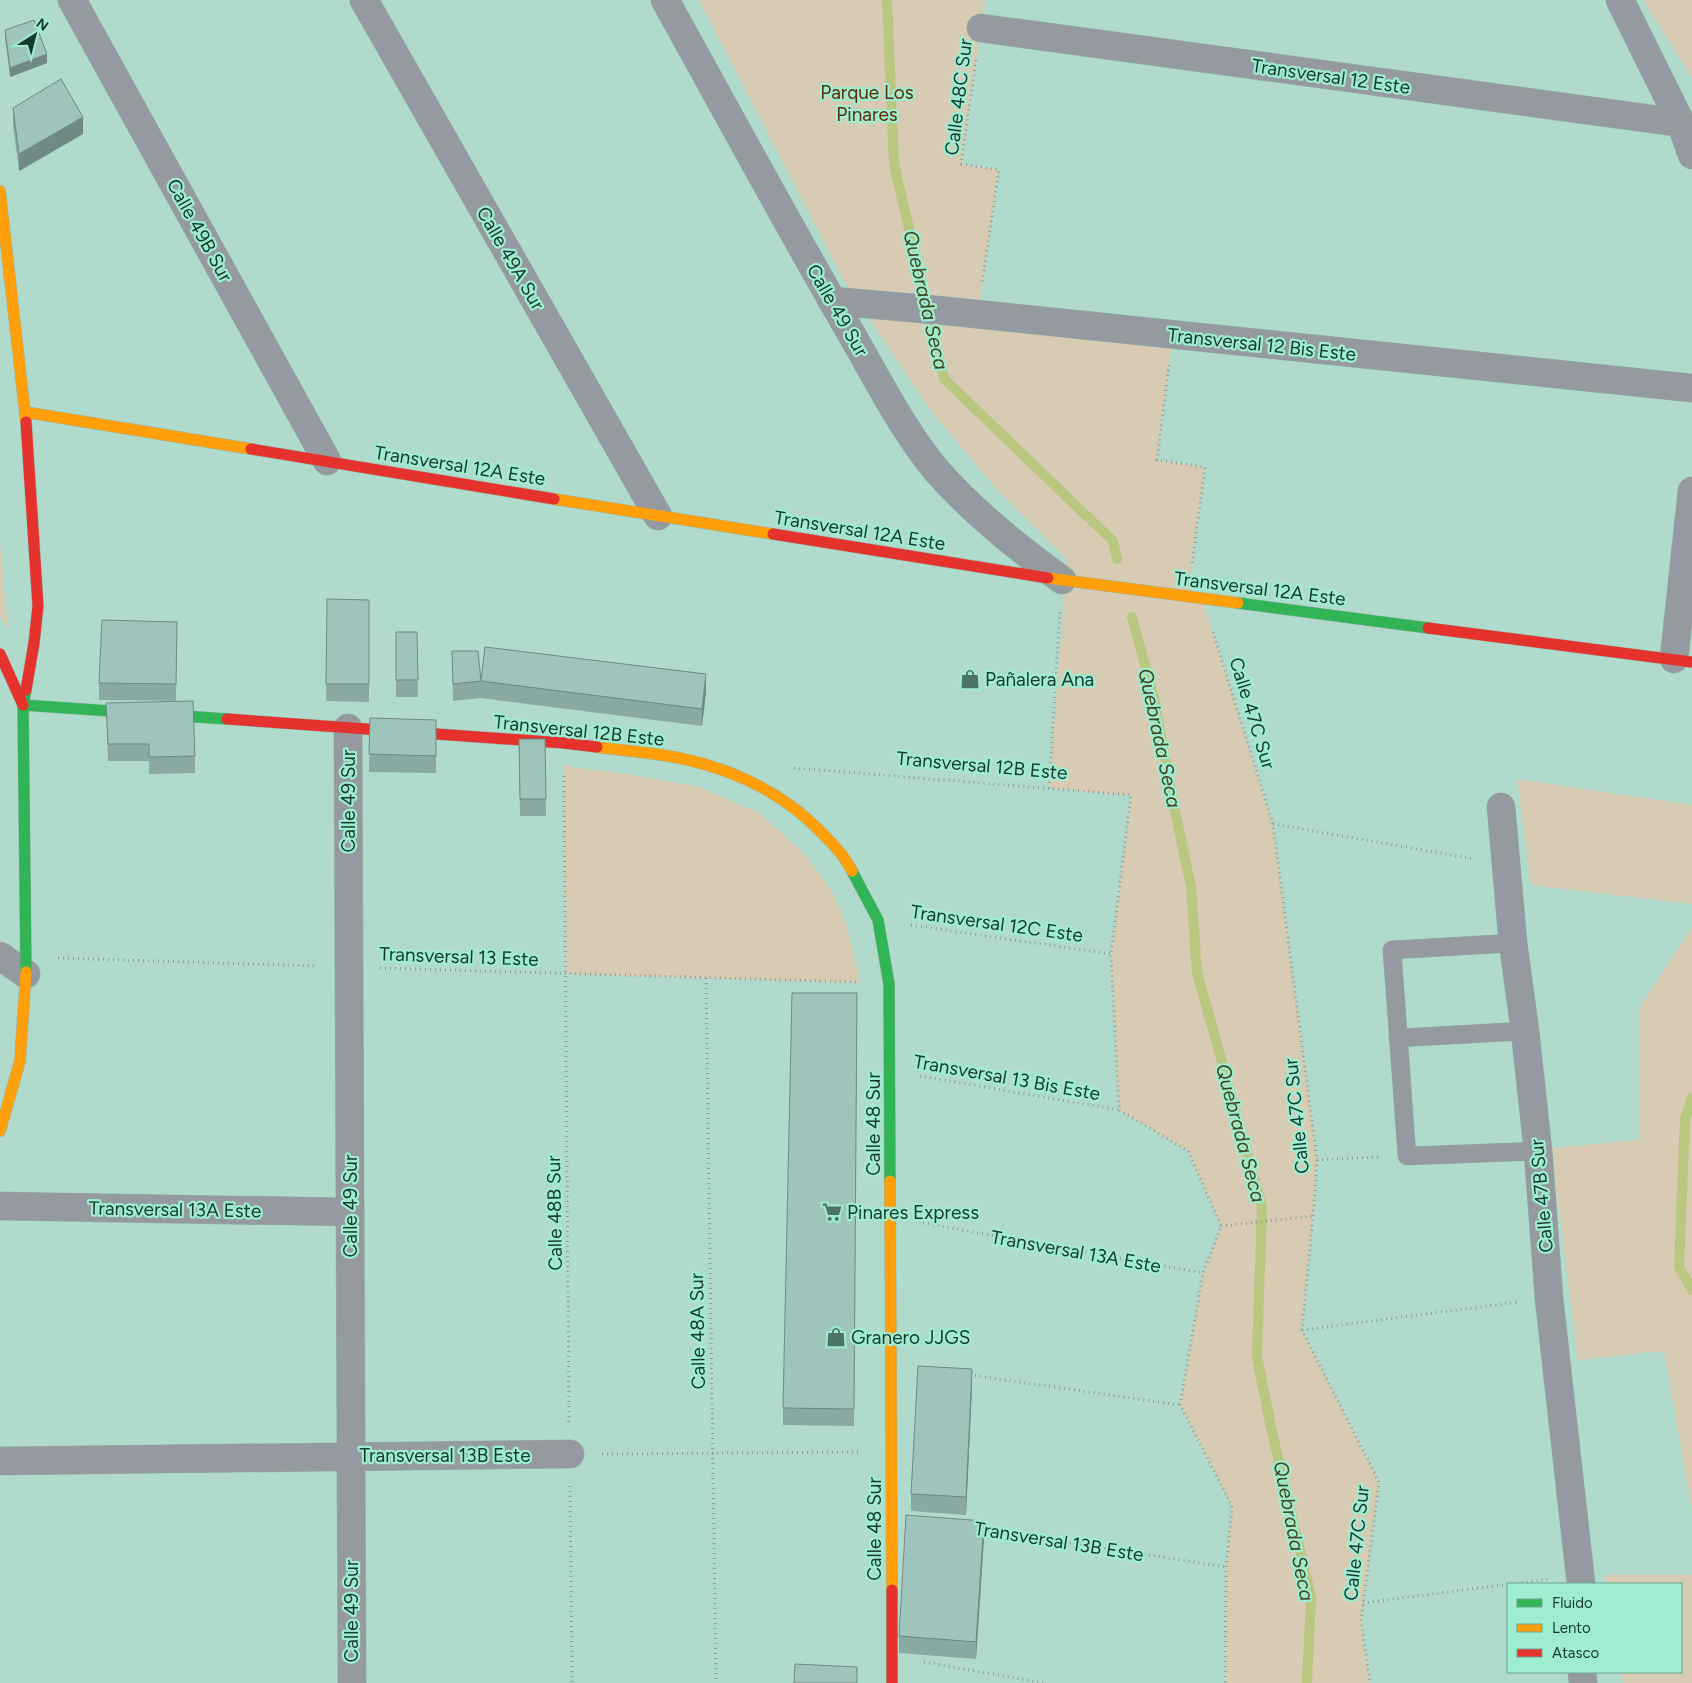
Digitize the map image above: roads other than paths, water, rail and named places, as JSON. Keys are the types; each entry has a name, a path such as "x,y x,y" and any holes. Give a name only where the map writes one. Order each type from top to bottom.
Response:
{"street":[{"name":"Calle 49B Sur","path":"72,0 327,461"},
{"name":"Calle 49A Sur","path":"364,0 658,516"},
{"name":"Calle 49 Sur","path":"665,0 832,301 908,432 936,470 967,502 1000,532 1062,580"},
{"path":"1620,0 1681,123 1692,155"},
{"name":"Transversal 12 Este","path":"981,28 1681,123"},
{"path":"0,191 25,412 38,606 34,643 23,705 27,966 24,1032 14,1089 0,1130"},
{"name":"Transversal 12 Bis Este","path":"832,301 978,314 1692,388"},
{"name":"Transversal 12A Este","path":"25,412 1062,580 1683,660"},
{"path":"1683,660 1692,491"},
{"path":"0,654 23,705"},
{"name":"Transversal 12B Este","path":"23,705 564,744 684,759"},
{"name":"Calle 49 Sur","path":"348,728 352,1683"},
{"name":"Calle 48 Sur","path":"684,759 724,770 788,803 832,843 850,866 878,920 889,984 892,1683"},
{"name":"Calle 47B Sur","path":"1501,807 1513,943 1538,1151 1549,1298 1581,1579"},
{"path":"0,956 27,966"},
{"name":"Transversal 13A Este","path":"0,1206 350,1212"},
{"name":"Transversal 13B Este","path":"0,1461 570,1454"}],"lane":[{"path":"1513,943 1392,950 1407,1156 1538,1151"},
{"path":"1398,1038 1525,1031"}],"waterway":[{"name":"Quebrada Seca","path":"887,0 894,164 944,379 1113,541 1117,559"},
{"name":"Quebrada Seca","path":"1132,617 1154,698 1191,887 1197,972 1262,1207 1257,1357 1272,1432 1311,1597 1307,1683"},
{"path":"1692,1098 1685,1119 1679,1267 1692,1290"}],"place":[{"name":"Pañalera Ana","path":"970,679"},
{"name":"Pinares Express","path":"832,1212"},
{"name":"Granero JJGS","path":"836,1337"}],"park label":[{"name":"Parque Los Pinares","path":"867,103"}]}
